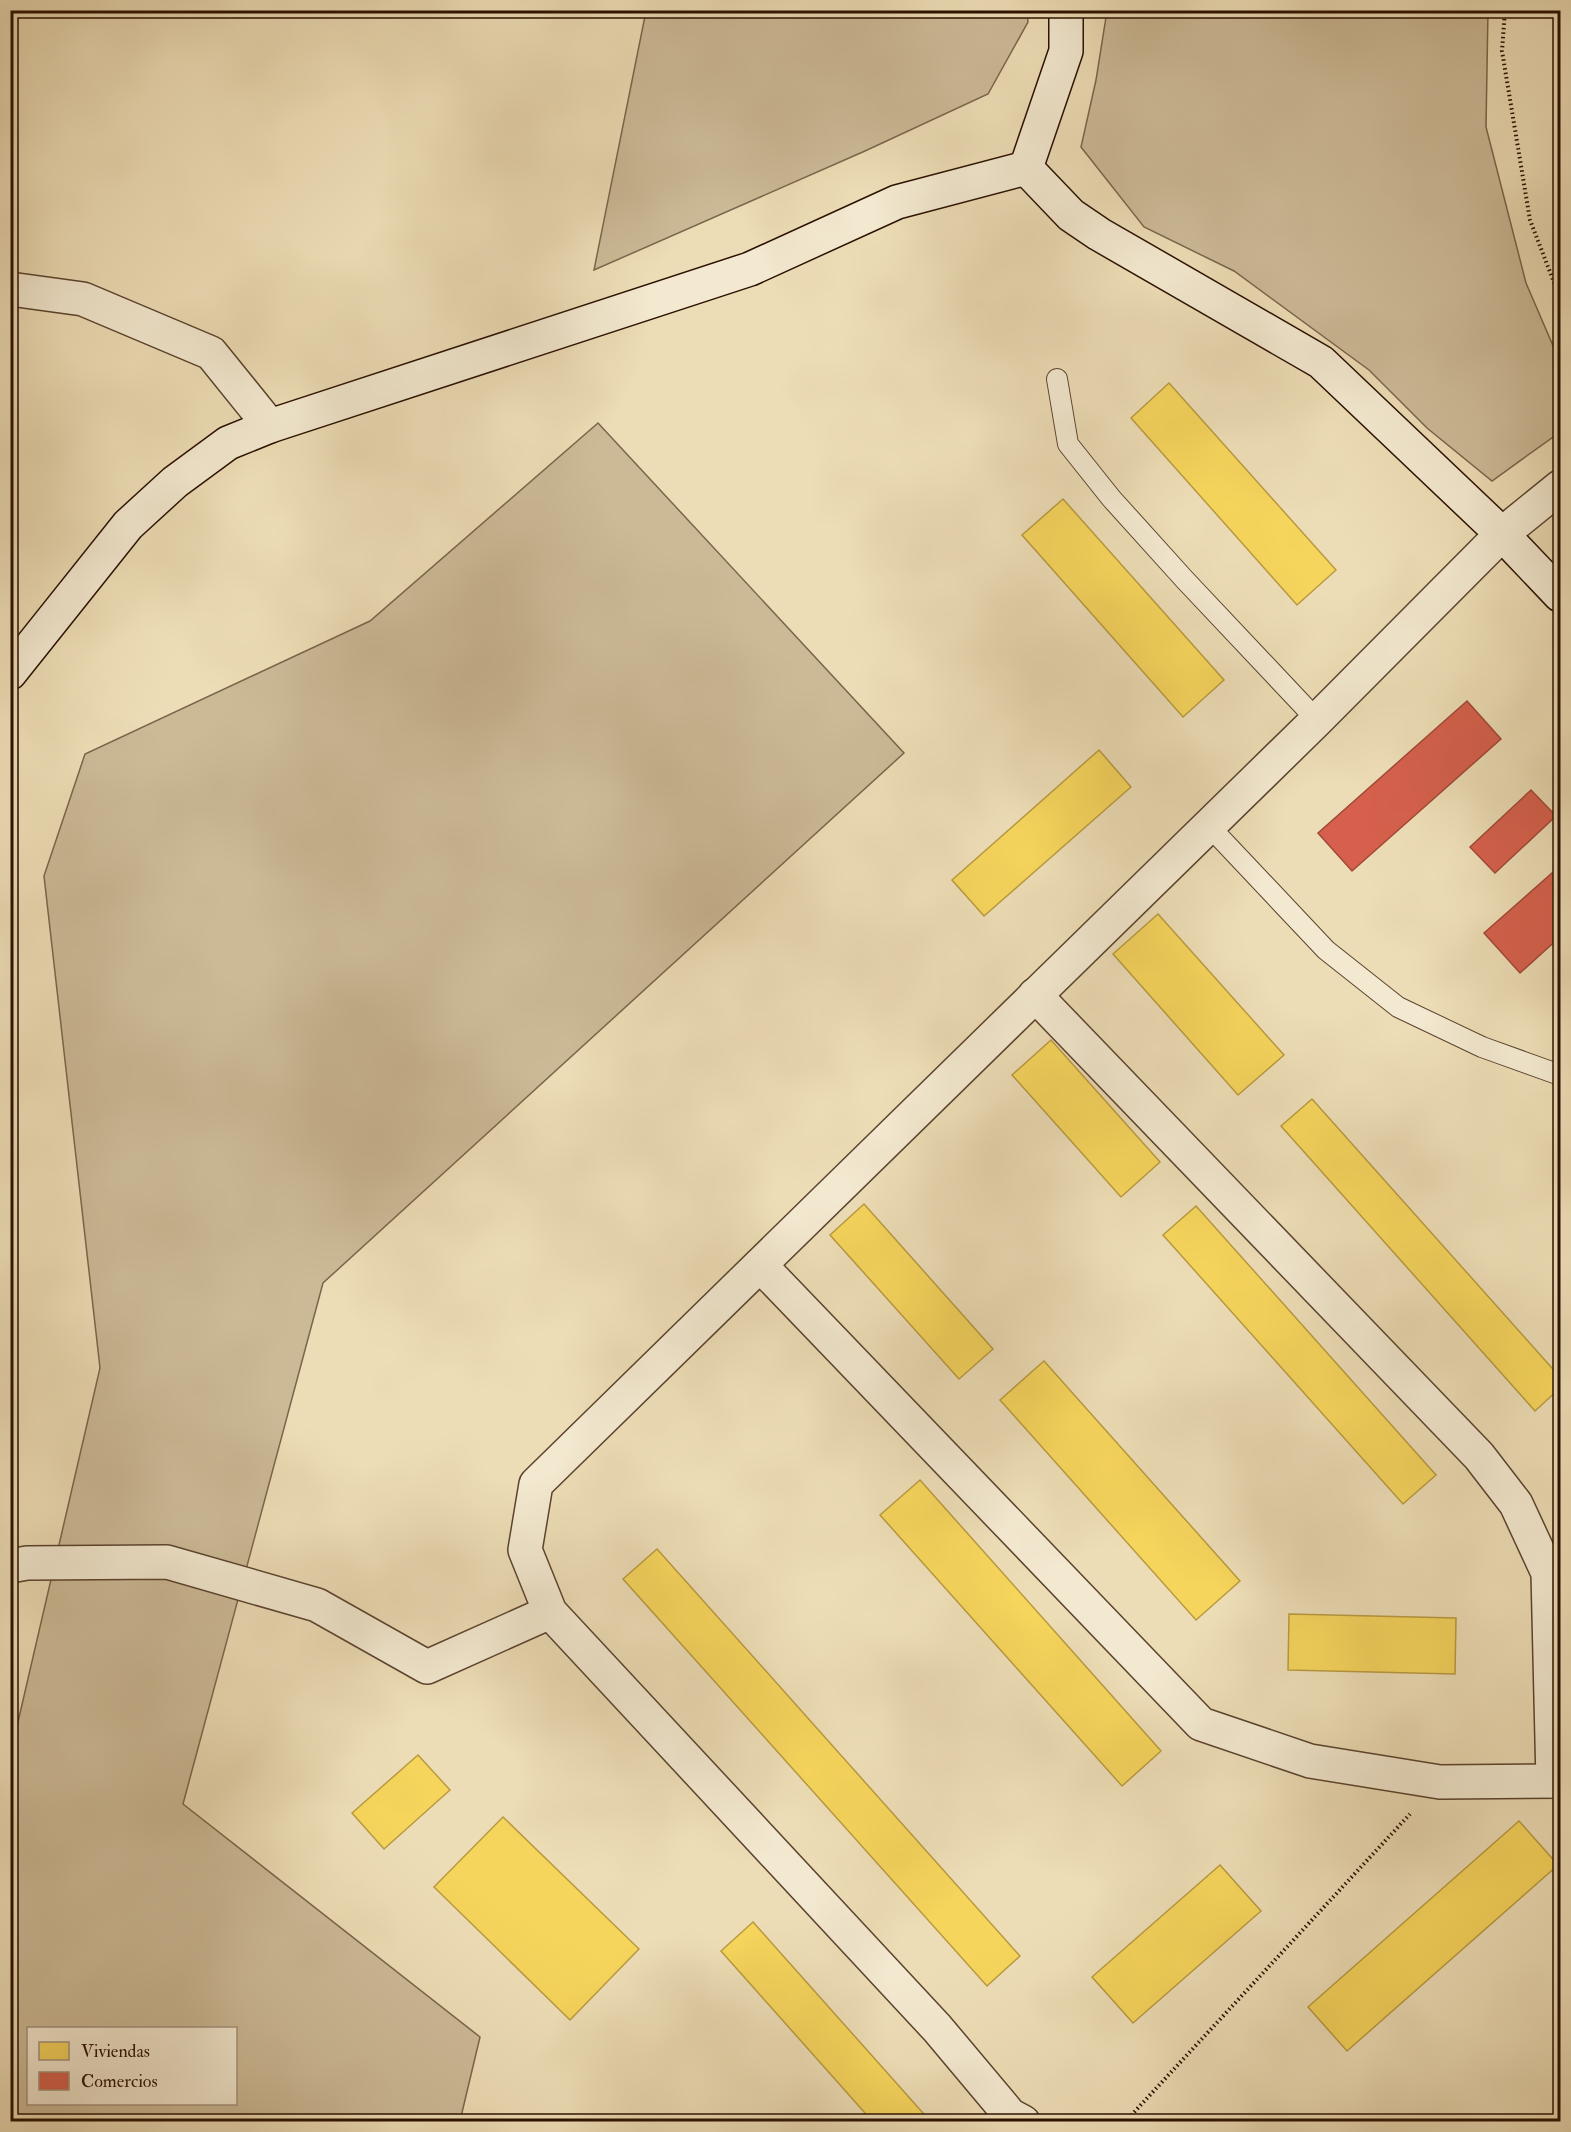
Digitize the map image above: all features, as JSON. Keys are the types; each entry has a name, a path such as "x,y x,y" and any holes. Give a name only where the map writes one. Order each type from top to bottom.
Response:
{"street":[{"path":"1026,168 1066,51 1066,10"},
{"path":"10,673 128,525 175,482 228,443 270,426 750,269 897,202 1026,168"},
{"path":"1026,168 1071,215 1099,234 1321,362 1502,534 1560,595"},
{"path":"10,289 83,298 211,352 270,426"},
{"path":"1023,2121 1010,2115 937,2028 550,1612 525,1550 536,1484 1317,720 1502,534 1560,487"},
{"path":"760,1266 1201,1724 1310,1761 1440,1782 1557,1781 1548,1572 1516,1504 1479,1456 1035,995"},
{"path":"10,1566 27,1563 167,1562 316,1605 427,1667 550,1612"}],"lane":[{"path":"1057,379 1068,444 1111,498 1317,720"},
{"path":"1209,826 1326,950 1398,1007 1482,1047 1560,1075"}],"path":[{"path":"1505,10 1502,51 1530,220 1560,298"},
{"path":"1125,2121 1440,1782"}],"shaded area":[{"path":"1027,10 1028,22 988,94 865,151 594,270 646,11"},
{"path":"1107,11 1488,11 1486,127 1526,283 1560,362 1560,432 1492,481 1427,428 1369,370 1234,271 1144,227 1081,147 1096,80"},
{"path":"598,423 904,753 323,1283 183,1804 480,2037 460,2121 11,2122 11,1752 100,1368 44,876 85,754 370,621"}],"building: Viviendas":[{"path":"1169,383 1336,570 1297,605 1131,418"},
{"path":"1063,499 1224,680 1183,717 1022,535"},
{"path":"1099,750 1131,787 984,916 952,880"},
{"path":"1158,914 1284,1055 1238,1095 1113,954"},
{"path":"1051,1040 1160,1162 1121,1197 1012,1075"},
{"path":"1312,1099 1560,1377 1560,1388 1535,1411 1281,1126"},
{"path":"864,1204 993,1349 959,1379 830,1235"},
{"path":"1196,1206 1436,1475 1403,1504 1163,1235"},
{"path":"1044,1361 1240,1581 1196,1620 1000,1400"},
{"path":"920,1480 1161,1751 1122,1786 880,1515"},
{"path":"657,1549 1020,1956 987,1986 623,1579"},
{"path":"1289,1614 1456,1618 1455,1674 1288,1670"},
{"path":"418,1755 450,1790 384,1849 352,1813"},
{"path":"503,1817 639,1949 570,2020 434,1887"},
{"path":"1519,1821 1558,1865 1347,2051 1308,2007"},
{"path":"1220,1865 1261,1911 1133,2023 1092,1977"},
{"path":"753,1922 931,2122 873,2122 721,1951"}],"building: Comercios":[{"path":"1467,701 1501,739 1352,871 1318,833"},
{"path":"1531,790 1556,816 1495,873 1470,847"},
{"path":"1560,866 1560,937 1520,973 1484,933"}]}
